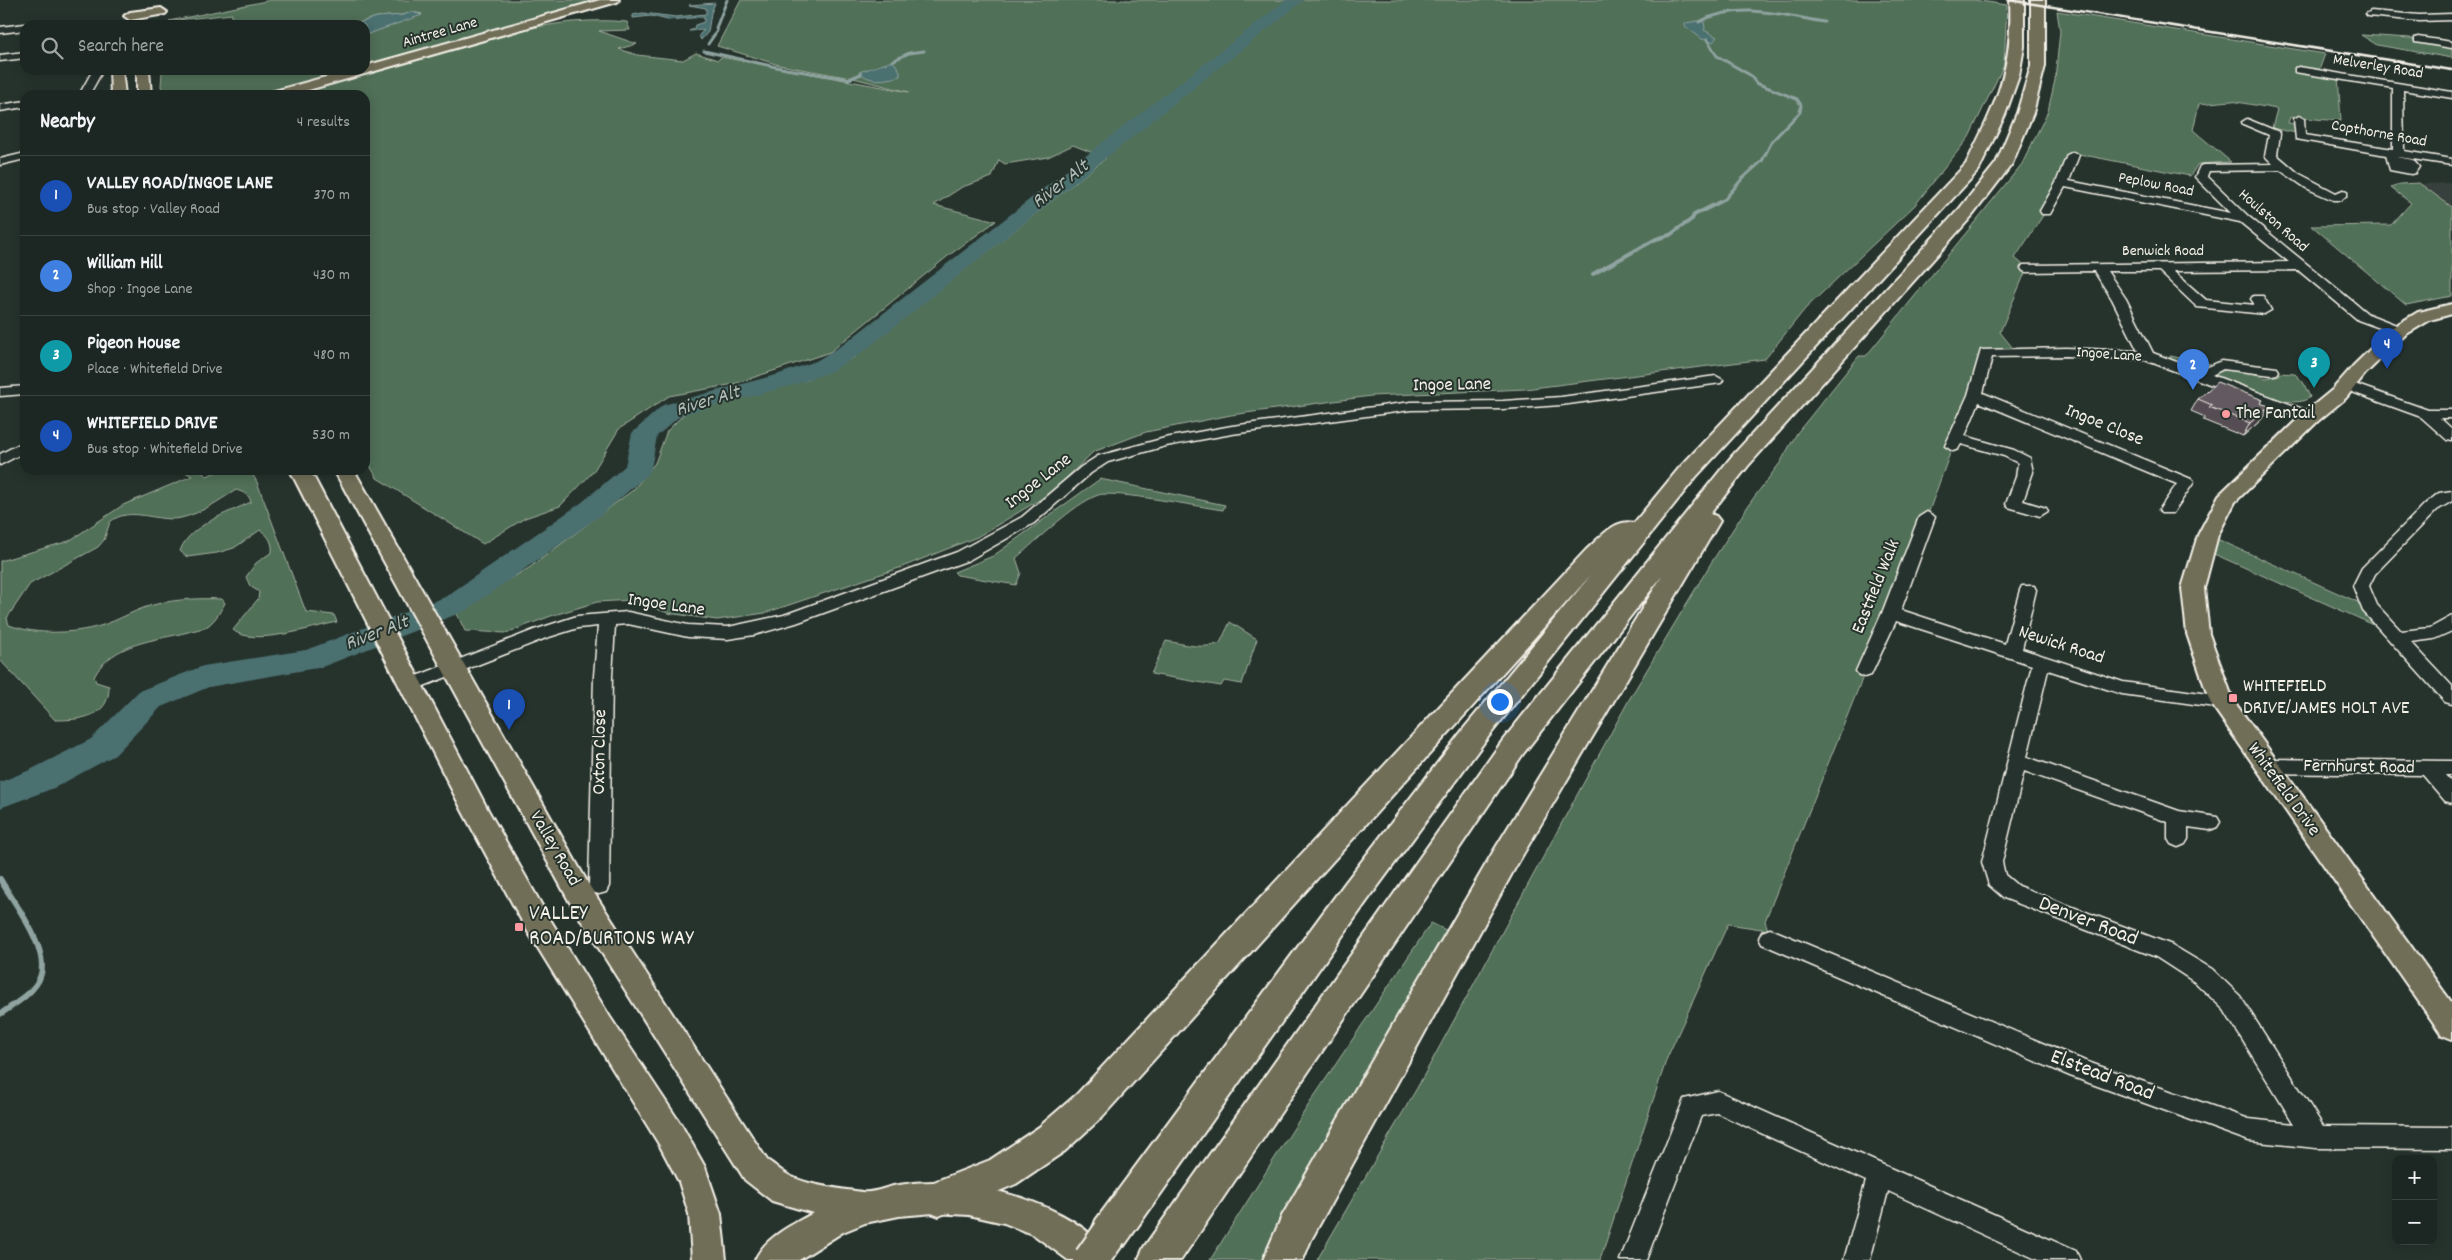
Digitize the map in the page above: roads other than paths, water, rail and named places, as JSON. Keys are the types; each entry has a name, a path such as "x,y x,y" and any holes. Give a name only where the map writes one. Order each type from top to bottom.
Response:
{"highway":[{"path":"1098,1251 1356,892 1475,734 1688,472 1973,166 2000,109 2015,62 2018,32 2017,0"},
{"path":"1158,1260 1513,747 1740,461 1966,212 2004,164 2025,112 2038,66 2038,0"},
{"path":"1283,1260 1296,1229 1504,860 1691,552 1740,461"},
{"path":"940,1198 1003,1172 1052,1140 1089,1106 1595,555 1688,472"}],"main road":[{"path":"128,20 138,0"},
{"path":"159,20 167,0"},
{"name":"Aintree Lane","path":"370,69 613,0"},
{"path":"132,20 161,12"},
{"path":"116,75 118,90"},
{"name":"Aintree Lane","path":"294,90 347,75"},
{"path":"142,76 143,90"},
{"name":"Whitefield Drive","path":"2452,308 2424,316 2399,331 2339,394 2226,499 2208,535 2193,588 2198,634 2222,702 2452,1026"},
{"path":"303,475 476,812 535,918 600,1026 671,1136 694,1178 704,1214 709,1260"},
{"name":"Valley Road","path":"347,475 452,668 579,894 756,1170 783,1190 816,1199 861,1207"},
{"path":"772,1260 822,1224 861,1207 906,1198 968,1200 1038,1220 1098,1251"}],"street":[{"path":"2371,14 2419,18 2452,17"},
{"path":"0,30 20,28"},
{"path":"2418,40 2452,45"},
{"path":"0,58 20,56"},
{"name":"Melverley Road","path":"2299,70 2452,95"},
{"path":"87,90 95,75"},
{"path":"138,90 142,76"},
{"path":"2397,157 2398,86"},
{"path":"0,108 20,105"},
{"name":"Copthorne Road","path":"2299,119 2299,140 2397,157 2452,162"},
{"path":"2247,122 2275,134 2271,156 2281,167 2309,186 2338,198"},
{"path":"2046,211 2062,183 2074,155"},
{"path":"0,162 20,157"},
{"name":"Houlston Road","path":"2281,167 2204,168 2201,177 2244,219 2363,317 2399,331"},
{"name":"Peplow Road","path":"2062,183 2244,219"},
{"name":"Benwick Road","path":"2027,268 2300,266"},
{"path":"2098,267 2119,299 2147,356"},
{"path":"2163,268 2202,304 2264,310 2258,299"},
{"name":"Ingoe Lane","path":"1975,395 1986,353 2066,352 2147,356 2311,418"},
{"path":"2201,376 2221,365 2272,371"},
{"name":"Ingoe Lane","path":"410,684 540,634 577,622 628,618 688,631 728,633 754,629 790,619 963,556 1028,520 1086,470 1103,459 1165,442 1232,430 1411,406 1503,405 1561,401 1716,380"},
{"path":"2346,385 2426,414 2452,414"},
{"path":"0,392 20,390"},
{"path":"1975,395 1954,442 2009,453 2025,461 2027,469 2016,491 2014,504 2040,511"},
{"name":"Ingoe Close","path":"1975,395 2186,482 2167,510"},
{"path":"2426,414 2452,437"},
{"path":"0,460 20,449"},
{"path":"2452,496 2445,496 2431,508 2368,572 2362,586 2369,607 2452,698"},
{"name":"Eastfield Walk","path":"1865,671 1891,613 1927,517"},
{"path":"2012,653 2028,590"},
{"name":"Newick Road","path":"1891,613 2041,664 2122,688 2222,702"},
{"name":"Oxton Close","path":"599,886 603,676 607,619"},
{"path":"2396,636 2430,634 2447,627 2452,622"},
{"name":"Denver Road","path":"2041,664 1992,862 1996,879 2011,892 2164,952 2204,976 2232,1003 2316,1137"},
{"path":"2017,761 2178,818 2210,822"},
{"name":"Fernhurst Road","path":"2266,766 2452,768"},
{"path":"2429,769 2452,796"},
{"path":"2178,818 2178,839"},
{"name":"Elstead Road","path":"1770,938 2078,1069 2249,1130 2316,1137 2452,1138"},
{"path":"1633,1260 1692,1108 1718,1102 2067,1260"},
{"path":"1857,1260 1880,1175"}],"water":[{"path":"715,3 711,13 708,32 701,40 699,35 704,30 689,31 694,29 695,25 704,22 704,17 668,20 651,16 633,18 633,15 643,13 676,17 706,14 706,8 689,5"},
{"path":"412,12 422,15 370,33 370,20 368,20 377,17 403,15"},
{"path":"1704,22 1704,30 1717,37 1713,42 1702,39 1685,26 1685,23"},
{"path":"893,61 900,71 900,76 873,79 859,72"}],"waterway":[{"path":"708,44 717,31 716,28 727,0"},
{"name":"River Alt","path":"0,795 42,779 103,747 150,699 203,677 311,660 455,604 591,509 638,469 645,433 672,410 788,379 824,366 852,349 1296,0"},
{"path":"1699,22 1729,12 1744,11 1776,13 1824,22"},
{"path":"1707,39 1717,56 1750,75 1756,83 1797,99 1801,105 1800,112 1772,141 1762,161 1742,179 1725,199 1717,203"},
{"path":"704,51 786,69 849,79 861,74"},
{"path":"892,61 909,53 924,51"},
{"path":"1593,274 1656,239 1670,235 1692,219 1694,215 1720,202"},
{"path":"0,879 35,938 42,963 41,974 35,986 24,997 0,1014"}],"railway":[{"path":"2008,0 2452,70"}],"place":[{"name":"WHITEFIELD DRIVE","path":"2387,369"},
{"name":"Pigeon House","path":"2314,388"},
{"name":"William Hill","path":"2193,390"},
{"name":"The Fantail","path":"2226,414"},
{"name":"WHITEFIELD DRIVE/JAMES HOLT AVE","path":"2233,698"},
{"name":"VALLEY ROAD/INGOE LANE","path":"509,730"},
{"name":"VALLEY ROAD/BURTONS WAY","path":"519,927"}]}
